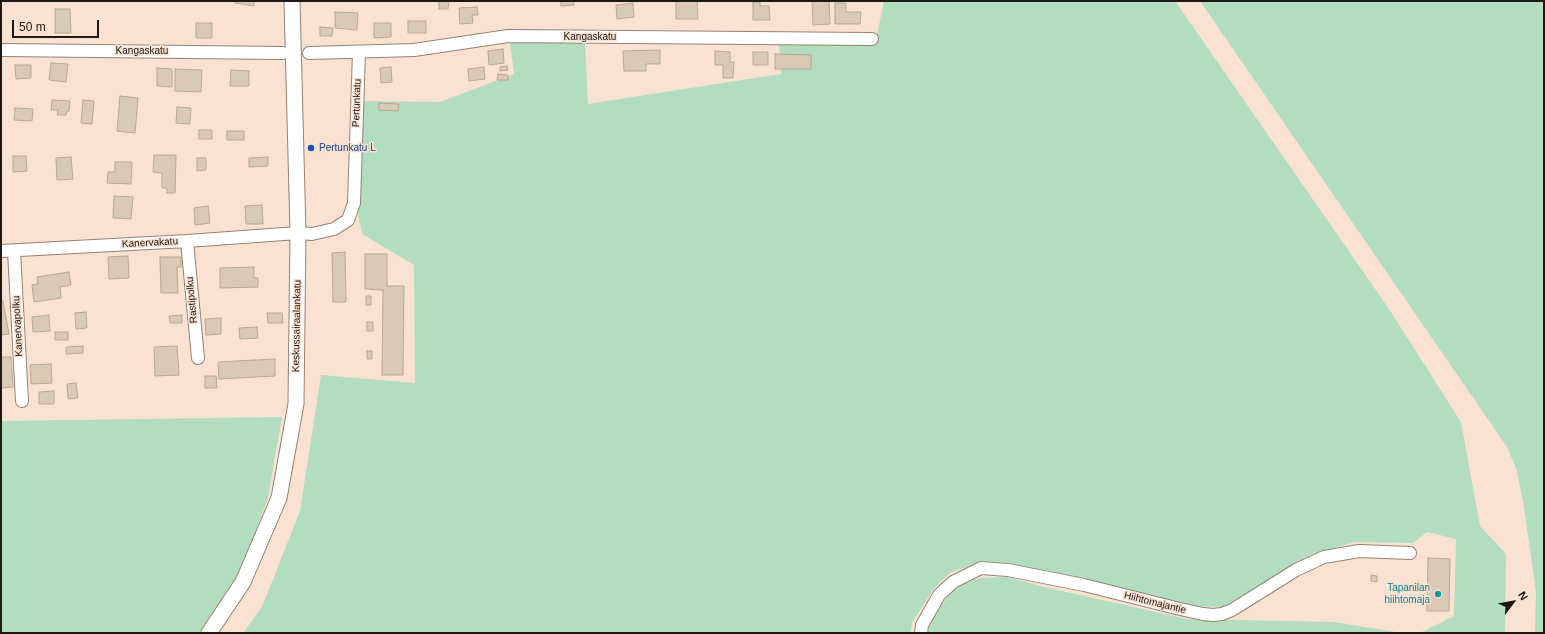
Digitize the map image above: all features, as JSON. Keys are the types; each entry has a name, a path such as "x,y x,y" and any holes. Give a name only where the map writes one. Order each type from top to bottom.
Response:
{"street":[{"name":"Keskussairaalankatu","path":"209,633 243,582 279,498 296,404 298,233 292,1"},
{"name":"Kangaskatu","path":"309,53 414,50 508,36 872,39"},
{"name":"Kangaskatu","path":"1,50 284,53"},
{"name":"Pertunkatu","path":"298,233 312,234 334,229 348,220 354,202 359,52"},
{"name":"Kanervakatu","path":"1,251 187,241 298,233"},
{"name":"Rastipolku","path":"187,241 198,358"},
{"name":"Kanervapolku","path":"14,251 22,400"},
{"name":"Hiihtomajantie","path":"921,633 922,625 939,595 953,582 966,574 981,568 1008,570 1084,585 1180,609 1213,615 1222,614 1232,610 1296,570 1324,557 1359,551 1410,553"}],"green space":[{"path":"884,1 1175,1 1389,309 1461,422 1480,526 1506,554 1505,633 1420,633 1454,616 1456,539 1427,532 1413,543 1354,542 1308,556 1223,607 1189,606 1008,563 982,561 950,573 934,588 912,623 911,633 243,633 262,607 300,511 321,375 415,383 414,265 362,234 357,208 362,101 440,102 514,74 510,42 585,42 588,104 781,74 779,43 876,40"},
{"path":"1200,1 1544,1 1544,633 1535,633 1536,592 1524,507 1517,471 1507,447"},
{"path":"282,417 268,498 239,576 200,633 1,633 1,421"},
{"path":"1008,577 1040,586 1187,619 1333,622 1402,633 927,633 938,609 957,586 980,578"}],"building":[{"path":"236,1 254,1 254,6 235,3"},
{"path":"439,1 449,1 448,9 439,9"},
{"path":"561,1 574,1 574,5 561,6"},
{"path":"676,1 697,1 698,19 676,19"},
{"path":"812,1 829,1 830,24 813,25"},
{"path":"753,2 760,2 760,6 769,6 770,20 753,20"},
{"path":"633,3 634,17 617,19 616,5"},
{"path":"835,3 846,3 846,12 861,12 860,24 835,24"},
{"path":"477,7 478,15 472,15 473,23 460,24 459,8"},
{"path":"55,9 70,9 71,33 55,33"},
{"path":"335,12 358,13 357,30 335,28"},
{"path":"408,21 426,21 426,33 408,33"},
{"path":"196,23 212,23 212,38 196,38"},
{"path":"374,23 391,23 391,37 374,38"},
{"path":"320,27 333,28 332,36 320,36"},
{"path":"503,49 504,63 489,65 488,51"},
{"path":"660,50 660,64 646,64 646,71 624,71 623,51"},
{"path":"715,51 730,52 730,62 734,62 733,78 723,78 723,65 715,65"},
{"path":"753,52 768,52 768,65 753,65"},
{"path":"775,54 811,55 811,69 775,69"},
{"path":"51,63 68,64 66,82 49,80"},
{"path":"15,65 31,65 31,78 16,79"},
{"path":"507,66 508,70 500,71 500,67"},
{"path":"391,67 392,82 381,83 380,68"},
{"path":"484,67 485,79 469,81 468,69"},
{"path":"157,68 172,69 172,87 157,86"},
{"path":"175,69 202,70 201,92 175,91"},
{"path":"231,70 249,71 249,86 230,86"},
{"path":"498,74 508,75 508,80 497,80"},
{"path":"120,96 138,98 135,133 117,131"},
{"path":"52,100 70,101 69,111 67,111 66,115 57,115 58,110 51,110"},
{"path":"83,100 94,101 92,124 81,123"},
{"path":"379,103 399,104 398,111 379,110"},
{"path":"177,107 191,108 190,124 176,123"},
{"path":"15,108 33,109 32,121 14,120"},
{"path":"199,130 212,130 212,139 199,139"},
{"path":"227,131 244,131 244,140 227,140"},
{"path":"154,155 176,155 175,193 167,193 167,188 162,188 162,173 153,172"},
{"path":"13,156 26,156 27,171 13,172"},
{"path":"71,157 73,179 57,180 56,158"},
{"path":"268,157 268,166 249,167 249,158"},
{"path":"197,158 206,158 206,170 197,171"},
{"path":"115,162 132,162 131,184 107,183 108,172 115,172"},
{"path":"114,196 133,197 131,219 113,218"},
{"path":"262,205 263,224 246,224 245,206"},
{"path":"208,206 210,223 195,225 194,208"},
{"path":"345,252 346,302 333,302 332,253"},
{"path":"365,254 387,254 387,286 404,286 403,375 382,375 383,290 365,289"},
{"path":"128,256 129,278 109,279 108,257"},
{"path":"160,257 181,257 181,267 177,267 178,293 161,293"},
{"path":"254,267 254,278 258,278 258,287 220,288 220,268"},
{"path":"69,272 71,285 60,287 61,298 34,302 32,285 38,284 37,277"},
{"path":"366,296 371,296 371,305 366,305"},
{"path":"3,301 9,334 1,335 1,302"},
{"path":"86,312 87,328 76,329 75,313"},
{"path":"267,313 282,313 283,323 268,323"},
{"path":"49,315 50,331 33,332 32,317"},
{"path":"182,315 182,323 170,323 169,316"},
{"path":"221,318 221,334 206,335 205,319"},
{"path":"367,322 373,322 373,331 367,331"},
{"path":"257,327 258,338 240,339 239,328"},
{"path":"55,332 68,332 68,340 55,340"},
{"path":"83,346 83,353 66,354 66,347"},
{"path":"177,346 179,375 155,376 154,347"},
{"path":"367,351 372,351 372,359 367,359"},
{"path":"1,357 11,357 13,387 1,388"},
{"path":"275,359 275,376 219,379 218,362"},
{"path":"51,364 52,383 31,384 30,365"},
{"path":"205,376 216,376 217,388 205,388"},
{"path":"76,383 78,398 68,399 67,384"},
{"path":"54,391 54,404 39,404 39,392"},
{"name":"Tapanilan hiihtomaja","path":"1428,558 1450,559 1449,611 1427,611"},
{"path":"1371,575 1377,576 1377,582 1371,581"}],"place":[{"name":"Pertunkatu L","path":"311,148"},
{"name":"Tapanilan hiihtomaja","path":"1438,594"}]}
